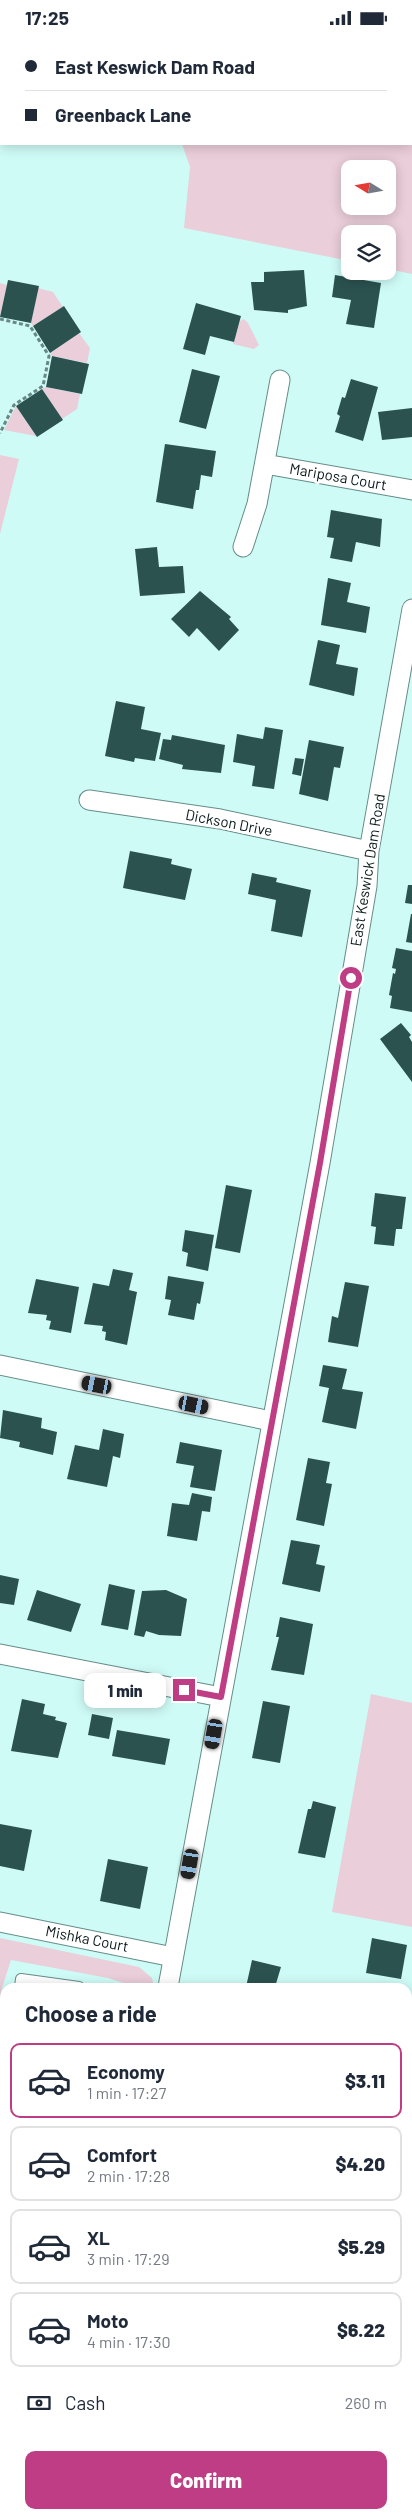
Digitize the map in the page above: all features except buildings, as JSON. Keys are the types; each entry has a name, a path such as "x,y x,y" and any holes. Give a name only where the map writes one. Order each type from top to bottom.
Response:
{"street":[{"path":"243,547 257,504 280,380"},
{"name":"Mariposa Court","path":"265,464 412,490"},
{"name":"East Keswick Dam Road","path":"169,1983 320,1163 366,886 369,851 412,609"},
{"name":"Dickson Drive","path":"89,801 220,819 369,851"},
{"path":"0,1365 271,1421"},
{"path":"0,1654 221,1697"},
{"name":"Mishka Court","path":"0,1922 173,1957"}],"lane":[{"path":"20,1983 21,1979 50,1983"}],"path":[{"path":"0,319 30,326 49,356 43,385 14,405 0,433"}],"shaded area":[{"path":"182,145 412,145 412,274 396,271 396,225 341,225 341,259 184,228 190,167"},
{"path":"0,283 7,285 0,316"},
{"path":"38,288 53,292 63,307 33,326 31,323"},
{"path":"244,319 259,345 254,349 233,344 240,321"},
{"path":"79,333 90,348 87,363 52,356 50,353"},
{"path":"46,387 80,394 77,409 62,419 42,389"},
{"path":"16,406 36,436 4,430"},
{"path":"0,455 19,459 0,534"},
{"path":"371,1694 412,1703 412,1927 332,1912"},
{"path":"0,1938 139,1967 152,1978 153,1983 124,1983 108,1978 11,1960 4,1983 0,1983"}],"route":[{"path":"184,1690 221,1697 320,1163 351,978"}]}
